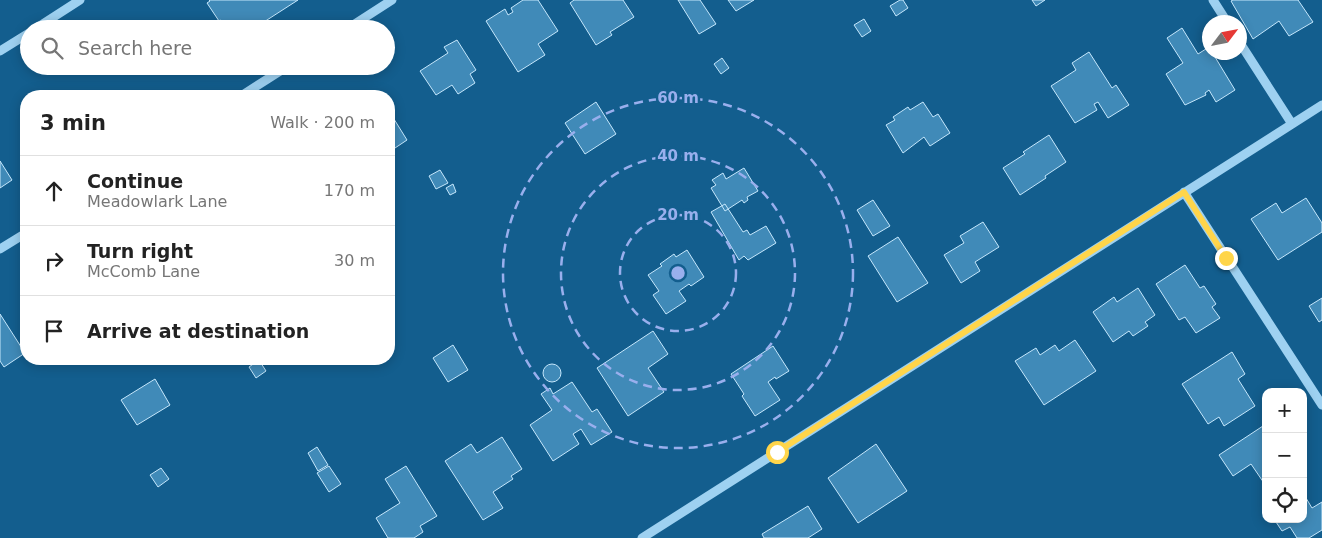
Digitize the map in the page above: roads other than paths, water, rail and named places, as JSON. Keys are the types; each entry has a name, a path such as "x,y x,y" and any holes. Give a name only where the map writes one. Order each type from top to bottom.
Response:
{"street":[{"path":"49,20 80,0"},
{"path":"374,0 379,8"},
{"path":"361,20 392,0"},
{"path":"1213,0 1223,15"},
{"path":"0,51 20,39"},
{"path":"1247,54 1292,124"},
{"path":"251,90 274,75"},
{"path":"642,538 1322,105"},
{"path":"1184,192 1322,405"},
{"path":"0,249 20,237"}]}
